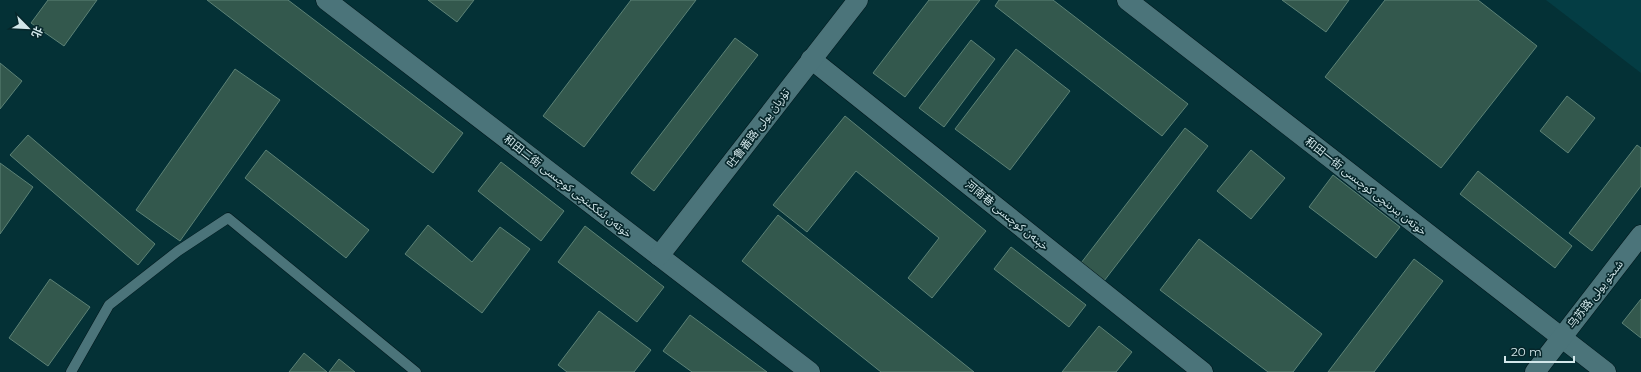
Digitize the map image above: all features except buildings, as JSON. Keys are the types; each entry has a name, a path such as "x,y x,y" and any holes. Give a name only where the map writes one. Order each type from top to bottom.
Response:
{"street":[{"name":"和田二街 خوتەن ئىككىنچى كوچىسى","path":"326,0 810,372"},
{"name":"吐鲁番路 تۇرپان يولى","path":"659,256 858,0"},
{"name":"和田一街 خوتەن بىرىنچى كوچىسى","path":"1127,0 1606,372"},
{"name":"河南巷 خېنەن كوچىسى","path":"811,59 1203,372"},
{"name":"乌苏路 شىخو يولى","path":"1535,372 1641,235"}],"lane":[{"path":"71,372 109,305 178,251 228,218 416,372"}],"shaded area":[{"path":"1546,0 1641,0 1641,73"}]}
